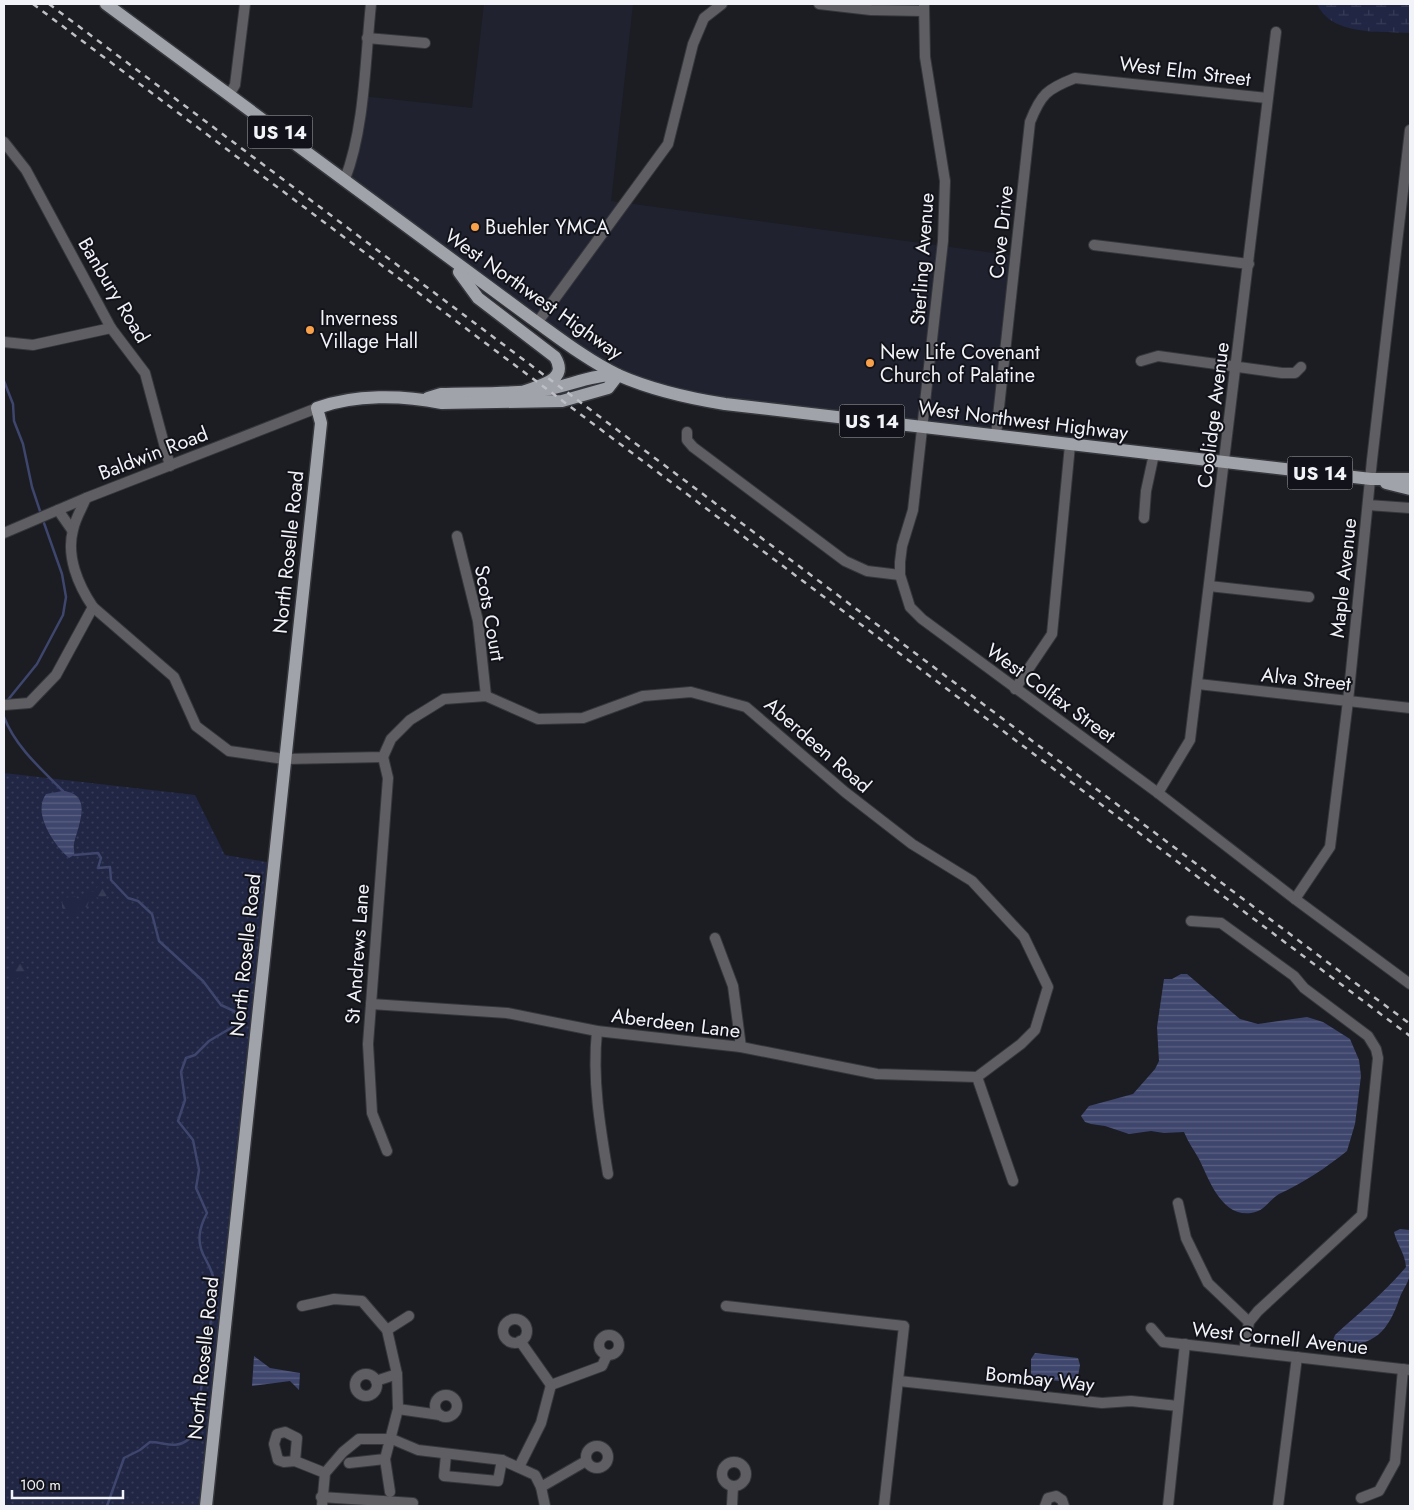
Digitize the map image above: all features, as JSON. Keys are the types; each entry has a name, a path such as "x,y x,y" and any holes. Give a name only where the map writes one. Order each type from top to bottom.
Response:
{"main road":[{"name":"West Northwest Highway","path":"106,4 345,180 452,262 537,323 592,360 618,374 662,392 688,398 1070,445 1371,479 1410,478"},
{"path":"452,262 478,298 555,357 559,364 558,372 552,381 525,391"},
{"path":"424,399 441,394 525,391 560,387 597,375 618,374"},
{"path":"317,408 329,403 362,398 424,399 442,403 562,401 608,388 618,374"},
{"name":"North Roselle Road","path":"206,1506 321,423 317,408"},
{"name":"West Northwest Highway","path":"1371,479 1410,490"}],"street":[{"path":"229,95 235,85 245,4"},
{"path":"345,180 357,132 371,4"},
{"path":"537,323 668,144 693,44 704,18 722,4"},
{"path":"819,4 871,10 924,7"},
{"name":"Sterling Avenue","path":"900,575 900,554 913,510 943,241 945,181 925,57 924,7"},
{"name":"Coolidge Avenue","path":"1158,793 1190,740 1276,32"},
{"path":"367,38 425,43"},
{"name":"Cove Drive","path":"996,435 1030,122 1038,100 1052,87 1075,78 1099,79"},
{"name":"West Elm Street","path":"1099,79 1267,98"},
{"name":"Maple Avenue","path":"1294,899 1330,847 1348,701 1410,130"},
{"name":"Banbury Road","path":"4,142 26,170 111,328 145,373 170,466"},
{"path":"1094,244 1249,264"},
{"path":"4,342 33,345 111,328"},
{"path":"1140,362 1158,356 1295,374 1302,367"},
{"name":"Baldwin Road","path":"4,533 86,498 317,408"},
{"path":"687,432 687,440 693,447 845,561 867,571 900,575"},
{"path":"1015,689 1052,634 1070,445"},
{"path":"1144,518 1146,491 1154,454"},
{"path":"86,498 72,530 76,575 93,607 174,677 196,726 229,751 284,759 383,756"},
{"path":"1368,505 1410,508"},
{"path":"58,510 72,530"},
{"name":"Scots Court","path":"457,536 478,621 486,696"},
{"name":"West Colfax Street","path":"900,575 910,607 922,619 1158,793 1294,899 1410,984"},
{"path":"1209,586 1309,597"},
{"path":"4,705 29,703 56,675 93,607"},
{"name":"Alva Street","path":"1198,684 1410,708"},
{"name":"Aberdeen Road","path":"383,756 391,739 410,720 444,698 486,696 538,719 583,718 643,696 691,692 746,707 845,792 912,844 972,881 1024,938 1048,987 1035,1030 1021,1044 977,1076"},
{"name":"St Andrews Lane","path":"383,756 388,778 368,1044 371,1104 387,1151"},
{"path":"1191,921 1222,923 1294,976 1304,988 1368,1036 1376,1049 1378,1058 1362,1215 1258,1311 1249,1322 1244,1351"},
{"path":"715,938 733,986 741,1047"},
{"name":"Aberdeen Lane","path":"371,1004 507,1013 596,1031 741,1047 876,1074 977,1076"},
{"path":"596,1031 594,1058 600,1121 608,1174"},
{"path":"977,1076 1013,1181"},
{"path":"1178,1203 1186,1238 1208,1282 1249,1322"},
{"path":"302,1306 334,1299 362,1301 388,1330 397,1374 398,1409 392,1440 385,1459 390,1492"},
{"path":"726,1306 904,1326 884,1506"},
{"path":"388,1330 409,1316"},
{"name":"West Cornell Avenue","path":"1151,1328 1163,1342 1406,1370"},
{"path":"520,1341 551,1385"},
{"path":"1168,1506 1185,1344"},
{"path":"551,1385 602,1366 607,1355"},
{"path":"1278,1506 1297,1357"},
{"path":"1361,1498 1380,1491 1395,1462 1406,1370"},
{"path":"376,1381 397,1374"},
{"name":"Bombay Way","path":"899,1381 1102,1403 1131,1401 1178,1406"},
{"path":"519,1468 540,1423 551,1385"},
{"path":"398,1409 440,1415"},
{"path":"413,1503 322,1501 325,1473 343,1452 359,1439 392,1440 418,1450 446,1454 476,1455 502,1460 535,1475 541,1487 545,1506"},
{"path":"446,1454 444,1476 498,1481 502,1460"},
{"path":"349,1462 385,1459"},
{"path":"295,1461 325,1473"},
{"path":"541,1487 586,1461"},
{"path":"732,1506 733,1486"},
{"path":"1045,1506 1048,1498 1056,1496 1062,1500 1064,1506"}],"shaded area":[{"path":"484,4 633,4 611,201 1016,256 996,435 725,404 618,375 345,179 361,96 472,108"},
{"path":"63,791 73,793 78,798 82,812 74,845 74,855 69,858 51,837 43,819 42,810 42,802 46,794"},
{"path":"1181,974 1187,974 1240,1019 1258,1024 1307,1017 1323,1022 1350,1039 1359,1060 1361,1076 1355,1124 1347,1151 1314,1175 1275,1196 1256,1212 1241,1213 1224,1203 1212,1186 1184,1132 1164,1133 1151,1131 1129,1134 1085,1122 1081,1116 1089,1106 1133,1094 1155,1069 1159,1061 1157,1027 1164,979 1172,979"},
{"path":"1400,1229 1410,1230 1410,1275 1390,1319 1385,1328 1370,1340 1337,1346 1333,1340 1335,1335 1381,1294 1406,1267 1394,1232"},
{"path":"1035,1353 1078,1358 1080,1365 1077,1382 1031,1379 1031,1359"},
{"path":"254,1356 270,1368 300,1373 299,1390 290,1381 252,1386"}],"green space":[{"path":"1317,4 1410,4 1410,33 1358,30 1345,27 1333,22"},
{"path":"4,773 195,795 225,855 267,862 200,1506 4,1506"},
{"path":"98,886 107,889 108,894 104,899 95,897 89,901 87,907 80,906 74,914 67,913 63,909 62,904 65,898 75,896 80,901 86,899 87,891 94,892"},
{"path":"18,962 25,964 27,970 21,977 14,979 9,976 9,969"}],"waterway":[{"path":"4,381 13,404 14,421 23,444 32,487 40,511"},
{"path":"7,701 37,664 63,615 66,597 62,574 44,523"},
{"path":"4,717 22,747 63,791"},
{"path":"74,855 98,853 101,858 98,868 110,867 111,880 128,898 138,901 152,914 159,941 203,981 221,1005 234,1011 238,1017 236,1025 209,1041 195,1055 186,1058 181,1072 185,1100 178,1121 193,1140 199,1170 196,1188 207,1213 200,1230 200,1246 214,1280 212,1314 205,1365 192,1431 189,1439 179,1444 170,1445 150,1442 140,1450 124,1458 107,1506"}],"railway":[{"path":"33,4 1410,1036"},
{"path":"49,4 1410,1024"}],"place":[{"name":"Buehler YMCA","path":"475,227"},
{"name":"Inverness Village Hall","path":"310,330"},
{"name":"New Life Covenant Church of Palatine","path":"870,363"}]}
